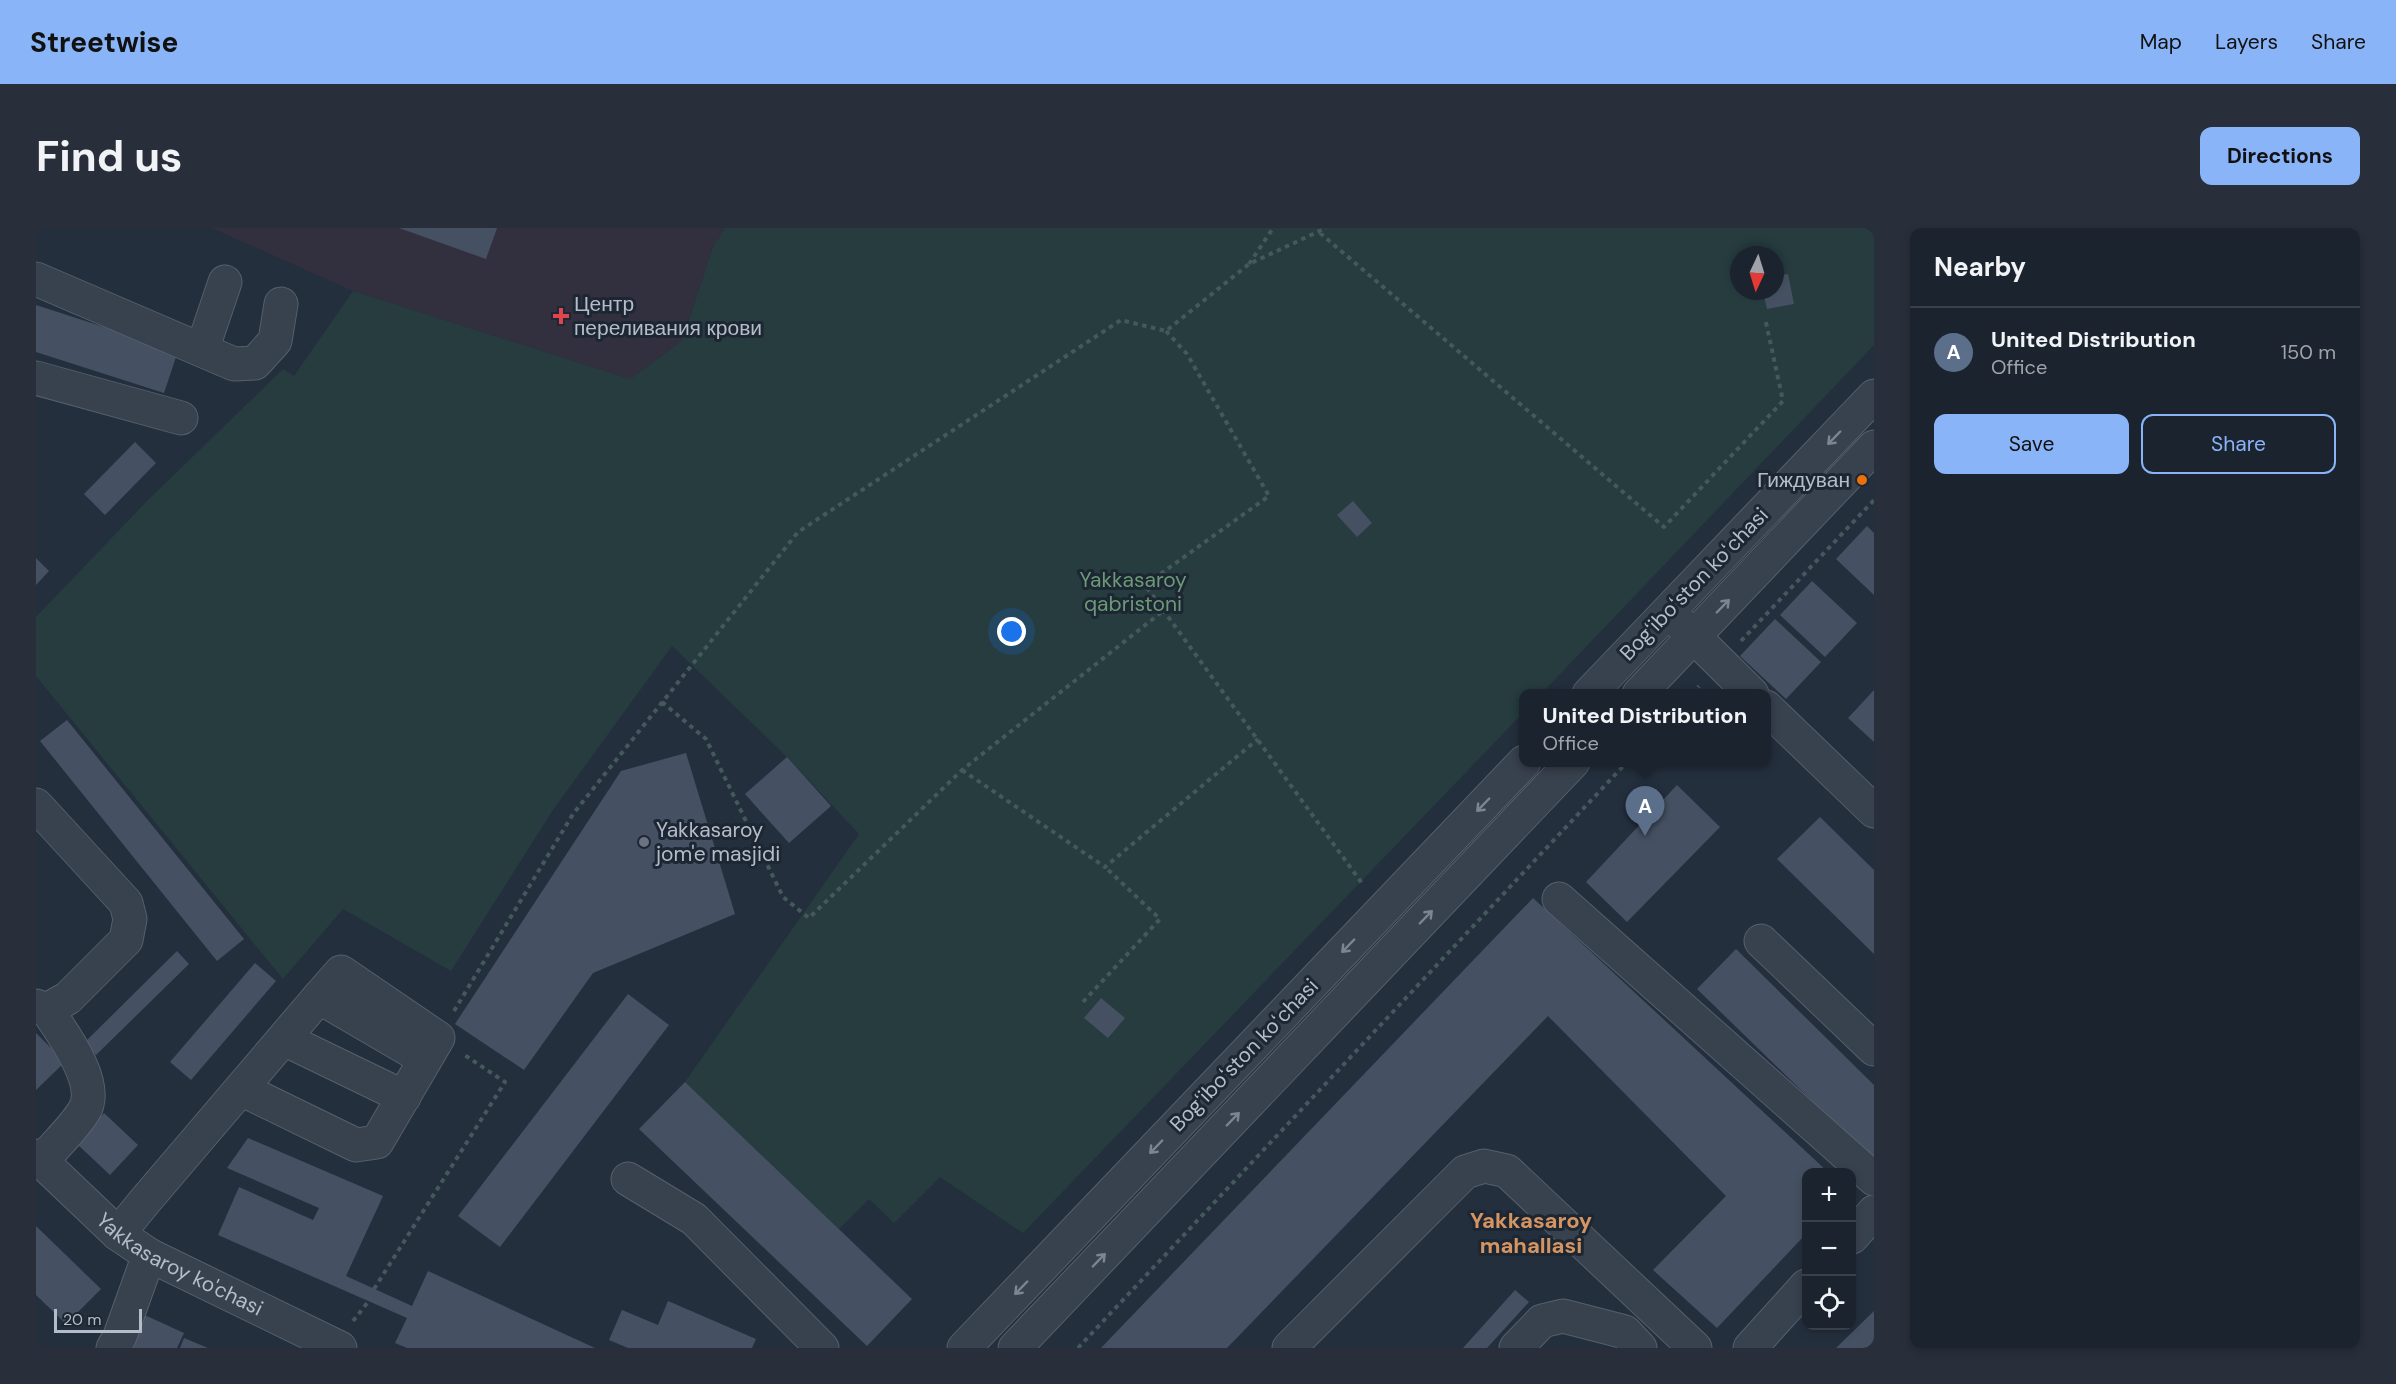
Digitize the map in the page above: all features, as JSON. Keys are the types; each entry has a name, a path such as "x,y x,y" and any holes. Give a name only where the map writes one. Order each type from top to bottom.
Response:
{"street":[{"path":"36,279 234,364 255,363 275,341 281,304"},
{"path":"202,350 225,282"},
{"path":"36,378 181,418"},
{"name":"Bogʻiboʻston koʻchasi","path":"1593,689 1874,396"},
{"name":"Bogʻiboʻston koʻchasi","path":"1643,689 1874,447"},
{"path":"1668,611 1748,689"},
{"path":"1771,711 1874,811"},
{"name":"Bogʻiboʻston koʻchasi","path":"964,1348 1519,767"},
{"name":"Bogʻiboʻston koʻchasi","path":"1015,1348 1568,767"},
{"path":"36,805 126,903 130,919 126,940 68,998 42,1008 74,1051 87,1080 86,1109 39,1158"},
{"path":"1559,899 1874,1179"},
{"path":"1761,941 1874,1049"},
{"path":"118,1234 319,997 341,972 432,1048 377,1142 356,1145 241,1089"},
{"path":"284,1039 404,1097"},
{"name":"Yakkasaroy ko'chasi","path":"39,1158 118,1234 149,1255 340,1348"},
{"path":"1289,1348 1465,1172 1485,1166 1507,1171 1695,1348"},
{"path":"628,1179 694,1219 822,1348"},
{"path":"1856,1232 1874,1212"},
{"path":"112,1348 120,1336 149,1255"},
{"path":"1750,1348 1802,1290"},
{"path":"1516,1348 1542,1321 1563,1316 1625,1332 1640,1348"}],"path":[{"path":"1248,264 1273,228"},
{"path":"1166,331 1248,264 1326,228"},
{"path":"1319,233 1664,527 1783,400 1765,318"},
{"path":"375,1289 504,1082 432,1048 573,814 798,532 1121,320 1166,331 1187,354 1269,496 1145,585 1382,911"},
{"path":"1696,689 1874,500"},
{"path":"662,702 706,739 783,897 809,918 962,770 1163,611"},
{"path":"1105,867 1258,740"},
{"path":"1078,1348 1622,767"},
{"path":"962,770 1105,867 1160,919 1083,1002"}],"shaded area":[{"name":"Центр переливания крови","path":"212,228 725,228 713,247 682,341 630,379 353,291"}],"green space":[{"name":"Yakkasaroy qabristoni","path":"725,228 1874,228 1874,345 1546,689 1519,689 1519,717 1023,1233 940,1177 894,1223 869,1199 839,1229 685,1082 859,834 787,757 672,646 553,810 451,971 343,909 283,979 36,676 36,617 147,501 283,369 294,376 353,291 630,379 682,341 713,247"}],"building":[{"path":"399,228 497,228 486,259"},
{"path":"1788,274 1794,304 1767,309 1765,300 1784,300 1784,275"},
{"path":"36,305 178,351 164,393 36,352"},
{"path":"135,442 156,463 105,515 84,494"},
{"path":"1353,501 1372,523 1357,537 1337,515"},
{"path":"1867,526 1874,533 1874,595 1836,559"},
{"path":"36,558 49,571 36,585"},
{"path":"1812,581 1857,623 1825,657 1780,615"},
{"path":"1775,619 1821,662 1786,699 1740,656"},
{"path":"1874,690 1874,742 1848,718"},
{"path":"67,720 244,939 217,961 40,741"},
{"name":"Yakkasaroy jom'e masjidi","path":"686,753 735,914 593,973 524,1070 455,1024 621,771"},
{"path":"787,757 831,806 789,843 745,794"},
{"path":"1677,785 1720,827 1627,922 1586,882"},
{"path":"1820,817 1874,870 1874,954 1777,859"},
{"path":"1533,898 1824,1168 1802,1168 1802,1238 1717,1328 1653,1270 1726,1196 1548,1016 1227,1348 1101,1348"},
{"path":"1736,949 1874,1085 1874,1157 1872,1159 1697,989"},
{"path":"177,951 189,964 96,1055 84,1043"},
{"path":"255,963 276,981 191,1080 170,1062"},
{"path":"628,994 669,1025 500,1247 458,1216"},
{"path":"1101,998 1125,1018 1108,1038 1084,1018"},
{"path":"36,1033 65,1062 36,1090"},
{"path":"685,1082 912,1299 867,1346 639,1129"},
{"path":"104,1113 138,1145 110,1175 76,1143"},
{"path":"248,1138 383,1196 346,1276 412,1306 428,1271 595,1348 407,1348 395,1343 407,1318 218,1235 239,1187 313,1220 319,1208 227,1168"},
{"path":"36,1226 101,1289 66,1324 36,1295"},
{"path":"1515,1290 1529,1302 1487,1348 1463,1348"},
{"path":"668,1301 756,1339 752,1348 628,1348 609,1340 622,1310 658,1325"},
{"path":"1874,1311 1874,1348 1836,1348 1856,1330"},
{"path":"138,1312 184,1333 177,1348 129,1348"},
{"path":"184,1338 208,1348 180,1348"}],"place":[{"name":"Центр переливания крови","path":"561,316"},
{"name":"Гиждуван","path":"1862,480"},
{"name":"United Distribution","path":"1645,836"},
{"name":"Yakkasaroy jom'e masjidi","path":"644,842"}],"district":[{"name":"Yakkasaroy mahallasi","path":"1531,1232"}]}
